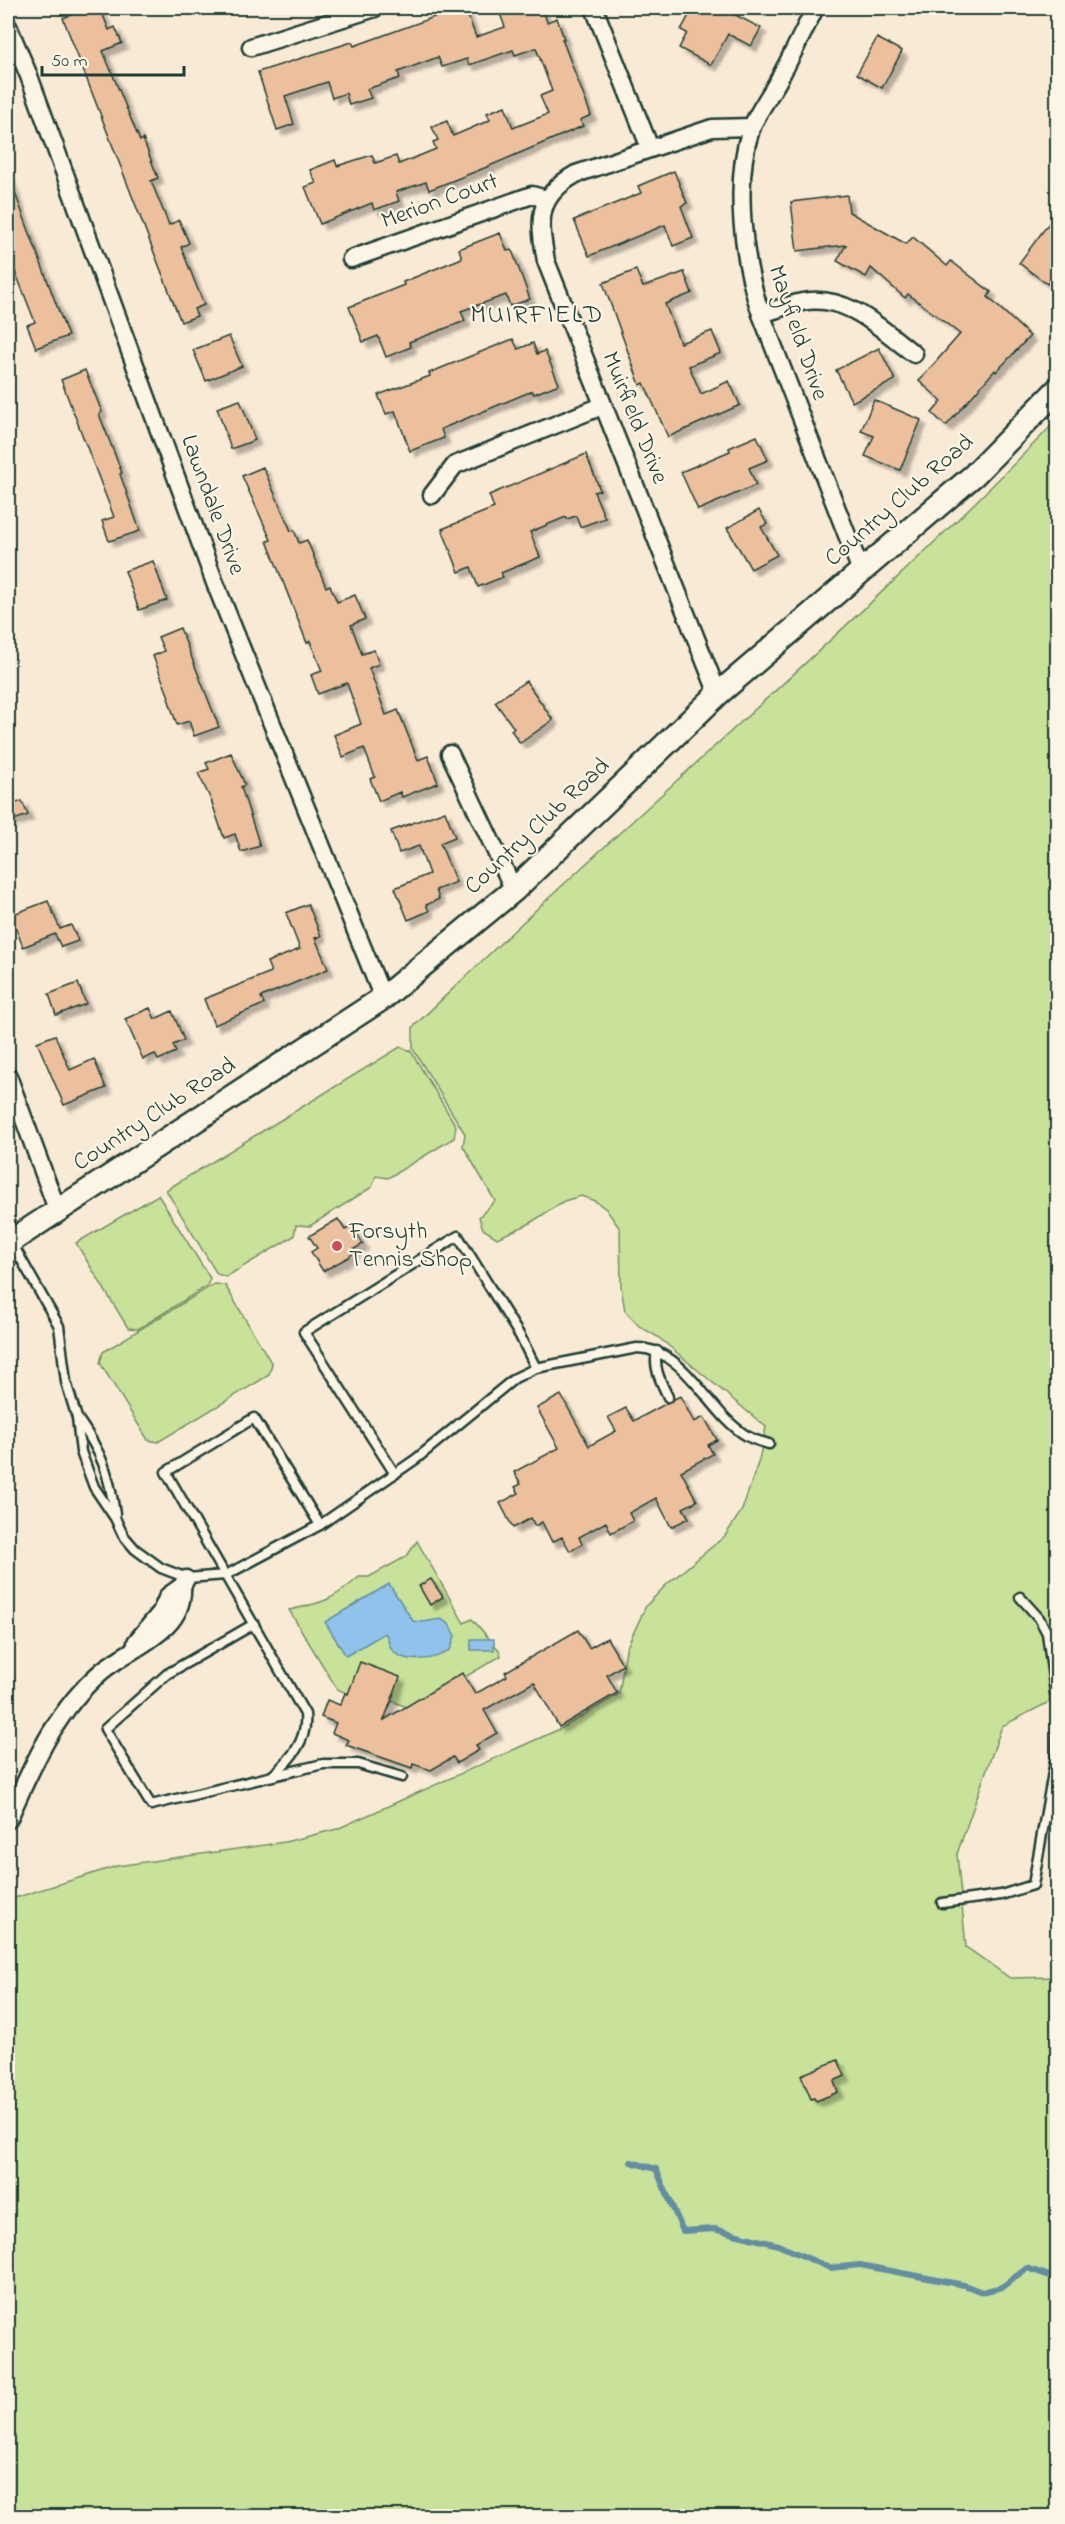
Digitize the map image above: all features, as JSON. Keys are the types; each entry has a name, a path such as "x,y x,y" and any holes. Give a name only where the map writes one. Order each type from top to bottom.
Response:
{"main road":[{"name":"Country Club Road","path":"9,1242 383,998 514,890 718,694 974,475 1058,388"}],"street":[{"path":"251,47 375,8"},
{"path":"594,8 650,148"},
{"name":"Mayfield Drive","path":"814,8 795,50 752,127 747,143 743,178 744,234 750,282 761,314 861,571"},
{"name":"Lawndale Drive","path":"8,26 29,76 215,583 383,998"},
{"path":"546,199 564,180 576,174 650,148 712,128 752,127"},
{"name":"Merion Court","path":"351,259 532,195 546,199"},
{"name":"Muirfield Drive","path":"546,199 540,215 546,261 718,694"},
{"path":"761,314 803,302 821,301 838,304 854,309 914,354"},
{"path":"432,495 455,465 602,406"},
{"path":"450,754 514,890"},
{"path":"8,1076 58,1212"},
{"path":"8,1820 49,1733 83,1687 114,1661 170,1624 183,1601 185,1582"}],"lane":[{"path":"395,1474 303,1332 458,1236 520,1336 536,1368"},
{"path":"9,1242 59,1326 66,1382 77,1418 81,1452 94,1486 128,1542 147,1560 185,1582 226,1575 320,1525 395,1474 487,1403 515,1378 536,1368 637,1348 651,1348 670,1358 741,1431 769,1444"},
{"path":"657,1351 654,1360 657,1374 668,1397"},
{"path":"77,1418 96,1445 107,1472 115,1518"},
{"path":"272,1776 300,1744 305,1733 305,1714 166,1472 254,1418 320,1525"},
{"path":"942,1903 1001,1895 1033,1885 1057,1750 1057,1708 1047,1633 1039,1618 1020,1598"},
{"path":"254,1624 167,1674 105,1729 151,1805 323,1764 358,1764 402,1777"}],"green space":[{"path":"1057,420 1057,1698 1002,1726 957,1854 966,1947 1010,1978 1057,1977 1057,2516 8,2516 8,1900 117,1866 285,1842 337,1829 562,1728 619,1694 626,1649 646,1606 666,1585 725,1536 742,1510 759,1460 766,1427 658,1337 639,1326 625,1311 621,1287 620,1229 606,1209 595,1201 581,1196 564,1201 527,1225 497,1238 483,1229 479,1217 495,1201 463,1146 465,1134 413,1049 413,1027 538,908 931,546"},
{"path":"400,1047 411,1051 456,1126 454,1138 388,1178 376,1176 372,1187 310,1226 296,1225 294,1236 226,1277 217,1274 166,1190"},
{"path":"158,1195 210,1278 207,1286 138,1329 128,1328 76,1243"},
{"path":"214,1284 225,1285 272,1364 269,1375 158,1442 148,1440 100,1363 103,1352"},
{"path":"417,1541 464,1623 472,1619 499,1650 501,1656 465,1677 462,1674 411,1709 392,1701 388,1710 337,1689 289,1610 319,1603 334,1596 359,1577 369,1577 407,1556"}],"water":[{"path":"389,1584 413,1621 441,1619 449,1624 455,1636 450,1650 429,1658 405,1658 392,1650 385,1633 346,1656 325,1622"},
{"path":"471,1639 494,1639 494,1650 471,1650"}],"building":[{"path":"89,8 100,8 109,30 115,27 122,43 103,51 140,141 143,139 158,178 151,181 169,225 179,220 189,243 181,247 204,305 194,309 197,316 181,322 63,18"},
{"path":"459,8 465,8 476,37 505,27 498,8 542,8 547,22 557,18 564,39 562,39 591,115 580,120 583,126 487,167 429,190 426,182 396,192 399,201 374,210 372,203 320,224 305,187 316,183 310,170 335,160 337,166 372,155 375,163 396,156 399,164 436,149 433,142 438,140 432,127 447,121 453,136 490,120 487,113 505,106 513,128 548,114 540,96 552,91 536,48 515,55 513,50 469,65 467,59 442,67 438,57 398,72 400,78 367,89 371,98 349,105 346,93 332,98 327,82 285,96 294,124 277,130 258,72 352,42 354,46"},
{"path":"693,8 722,8 761,28 751,46 728,34 711,65 679,48 687,33 681,30"},
{"path":"877,38 902,51 882,88 857,74"},
{"path":"674,171 687,203 681,206 693,238 673,246 665,225 589,256 574,220 641,193 638,186"},
{"path":"8,177 68,336 36,348 27,325 35,322 8,253"},
{"path":"847,195 849,212 906,244 913,237 947,266 951,261 991,292 988,297 1030,336 996,372 995,370 946,426 932,413 942,401 919,381 960,334 908,294 905,298 871,268 866,277 837,261 846,245 797,251 791,202"},
{"path":"1058,211 1058,269 1047,284 1019,263"},
{"path":"500,233 507,251 512,250 530,299 510,306 506,295 461,311 465,321 409,342 411,347 386,357 378,336 363,342 349,307 462,258 459,249"},
{"path":"636,270 643,287 684,272 692,293 665,304 680,343 712,331 721,353 689,366 701,394 729,381 740,405 668,437 644,383 640,385 603,283"},
{"path":"229,336 242,366 206,381 193,350"},
{"path":"513,339 518,349 533,343 537,354 545,351 559,384 534,394 532,391 441,429 444,438 410,451 395,411 386,414 378,395 430,376 429,373"},
{"path":"879,348 895,380 852,402 836,370"},
{"path":"85,370 102,412 99,414 122,473 120,474 140,531 109,541 102,521 114,517 61,380"},
{"path":"240,400 255,440 231,449 217,408"},
{"path":"874,400 921,420 900,470 865,456 874,436 861,431"},
{"path":"757,436 768,460 749,468 756,485 698,510 681,472 730,451 729,448"},
{"path":"586,454 600,490 594,492 605,518 580,527 576,516 567,519 566,517 530,532 540,557 501,573 503,577 478,587 471,567 459,572 442,529 494,508 489,495"},
{"path":"263,467 291,531 294,530 299,543 307,540 326,587 330,585 337,602 355,595 365,619 351,625 362,654 374,650 379,664 369,668 386,715 398,710 418,760 428,756 438,783 402,797 400,792 379,801 370,779 375,777 364,748 343,757 334,735 361,724 347,683 318,694 311,675 322,671 310,641 307,643 267,541 271,540 242,476"},
{"path":"759,510 767,524 761,527 777,555 751,569 727,528"},
{"path":"153,561 167,600 139,610 125,571"},
{"path":"180,628 219,727 194,736 189,721 177,725 153,656 164,651 158,637"},
{"path":"526,681 553,720 520,743 511,730 514,728 495,702"},
{"path":"231,753 245,785 241,787 260,846 241,852 235,834 224,838 211,800 198,773 209,769 206,763"},
{"path":"22,801 28,815 8,822 8,806"},
{"path":"445,811 455,837 440,843 456,882 436,890 439,899 426,905 429,911 408,920 395,888 429,874 419,846 399,853 391,831"},
{"path":"48,901 60,929 71,925 78,941 61,947 55,934 23,947 11,915"},
{"path":"308,904 321,936 315,938 328,969 261,997 264,1004 214,1025 204,999 271,972 267,962 300,949 286,913"},
{"path":"78,983 86,1004 56,1015 49,994"},
{"path":"150,1008 155,1019 172,1011 184,1040 173,1045 176,1052 158,1060 155,1054 143,1059 125,1019"},
{"path":"55,1035 70,1070 94,1059 106,1088 64,1105 37,1042"},
{"name":"Forsyth Tennis Shop","path":"338,1219 345,1230 352,1226 363,1244 354,1249 355,1251 349,1257 323,1271 311,1252 317,1248 309,1236"},
{"path":"561,1395 589,1446 616,1431 608,1417 626,1408 634,1421 680,1396 694,1422 704,1417 717,1440 708,1445 713,1454 681,1471 697,1501 683,1508 689,1518 671,1527 656,1498 629,1513 633,1521 611,1533 606,1522 579,1537 582,1544 570,1551 562,1537 552,1542 542,1522 535,1526 531,1518 513,1528 500,1503 519,1493 515,1487 521,1484 514,1472 559,1448 537,1408"},
{"path":"431,1579 443,1597 430,1605 419,1586"},
{"path":"578,1630 589,1648 607,1638 623,1665 607,1675 617,1693 559,1727 534,1682 484,1710 497,1733 476,1745 479,1750 457,1763 453,1757 431,1770 413,1764 412,1768 346,1745 349,1740 332,1733 336,1723 321,1717 327,1700 340,1705 345,1693 348,1694 360,1662 400,1677 384,1720 462,1673 475,1694 507,1676 505,1672"},
{"path":"838,2060 845,2076 834,2081 838,2092 816,2101 814,2098 811,2099 801,2075"}],"waterway":[{"path":"631,2162 656,2169 683,2231 714,2229 778,2245 830,2268 860,2265 964,2285 982,2292 1002,2287 1027,2268 1058,2279"}],"place":[{"name":"Forsyth Tennis Shop","path":"337,1246"}],"district":[{"name":"MUIRFIELD","path":"537,316"}]}
